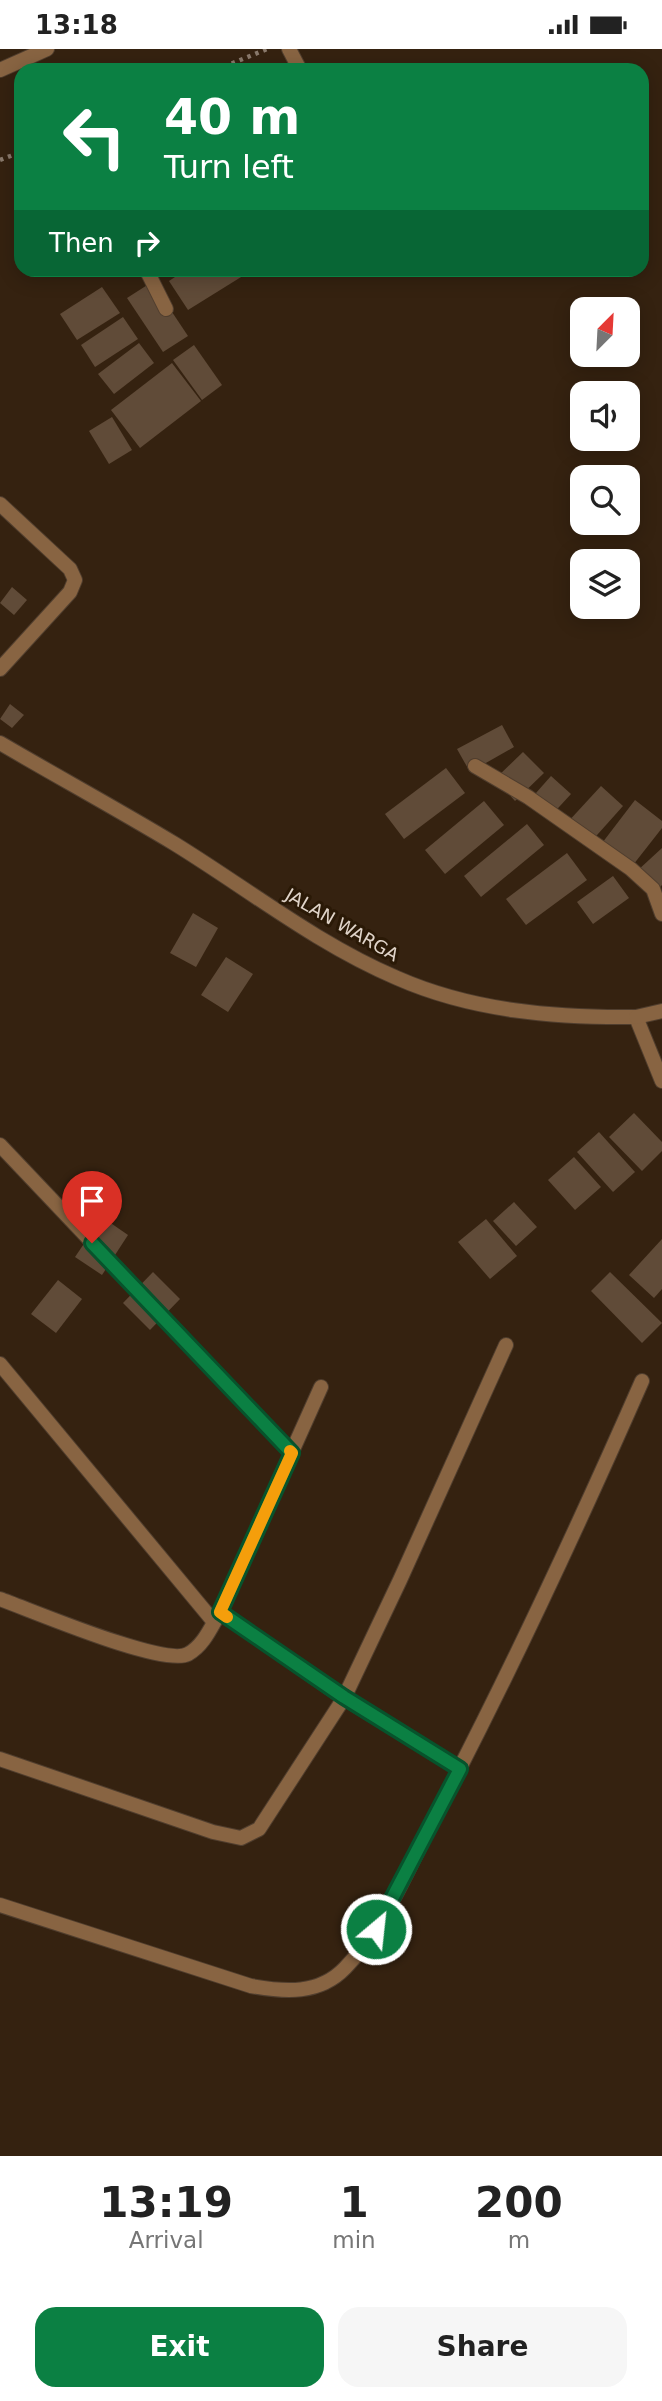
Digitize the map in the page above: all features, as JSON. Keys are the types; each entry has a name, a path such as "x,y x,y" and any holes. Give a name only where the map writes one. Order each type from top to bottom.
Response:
{"street":[{"path":"16,63 47,49"},
{"path":"150,277 166,309"},
{"path":"0,504 70,569 75,580 70,592 0,669"},
{"name":"JALAN WARGA","path":"0,743 175,844 332,945 396,978 446,996 500,1009 598,1018 636,1017 662,1011"},
{"path":"475,766 528,797 631,869 653,889 662,914"},
{"path":"636,1017 662,1081"},
{"path":"1,1147 292,1453"},
{"path":"0,1759 212,1832 241,1837 259,1829 344,1697 506,1345"},
{"path":"0,1364 217,1617 460,1769"},
{"path":"0,1905 251,1986 280,1991 316,1989 344,1970 376,1929 460,1769 573,1538 642,1381"},
{"path":"0,1598 137,1649 167,1656 186,1655 202,1643 217,1617 321,1387"}],"path":[{"path":"233,63 267,49"}],"building":[{"path":"175,277 241,277 188,310 169,281"},
{"path":"152,282 188,336 163,352 127,298"},
{"path":"102,287 120,313 77,340 60,314"},
{"path":"123,317 138,339 95,367 81,345"},
{"path":"139,343 154,363 114,394 98,374"},
{"path":"194,345 222,385 202,400 173,360"},
{"path":"172,363 201,401 140,448 111,410"},
{"path":"112,417 132,450 109,464 89,431"},
{"path":"12,587 27,600 14,615 0,603"},
{"path":"10,704 24,715 12,728 0,719"},
{"path":"502,725 514,747 470,772 457,749"},
{"path":"523,752 544,773 515,801 495,779"},
{"path":"446,768 465,793 404,839 385,814"},
{"path":"551,776 571,794 548,819 528,802"},
{"path":"601,786 623,806 589,844 566,824"},
{"path":"635,800 662,821 662,828 626,874 596,851"},
{"path":"484,801 504,825 445,874 425,850"},
{"path":"527,824 544,845 481,897 464,876"},
{"path":"662,848 662,885 656,891 637,871"},
{"path":"567,853 587,880 526,925 506,899"},
{"path":"613,876 629,898 593,924 577,902"},
{"path":"193,913 218,928 196,967 170,953"},
{"path":"226,957 253,974 228,1012 201,995"},
{"path":"634,1113 662,1142 662,1151 642,1171 609,1137"},
{"path":"599,1132 635,1172 613,1192 577,1152"},
{"path":"574,1157 601,1187 575,1210 548,1180"},
{"path":"514,1202 537,1227 516,1246 493,1221"},
{"path":"102,1217 128,1235 102,1275 75,1257"},
{"path":"486,1219 517,1256 490,1279 458,1242"},
{"path":"662,1239 662,1289 654,1298 629,1275"},
{"path":"153,1272 180,1299 150,1330 123,1303"},
{"path":"610,1272 662,1323 642,1343 591,1291"},
{"path":"58,1280 82,1299 56,1333 31,1314"}],"slow traffic":[{"path":"227,1617 220,1612 292,1453 290,1451"}],"route":[{"path":"92,1243 292,1453 220,1612 344,1697 460,1769 376,1929"}]}
